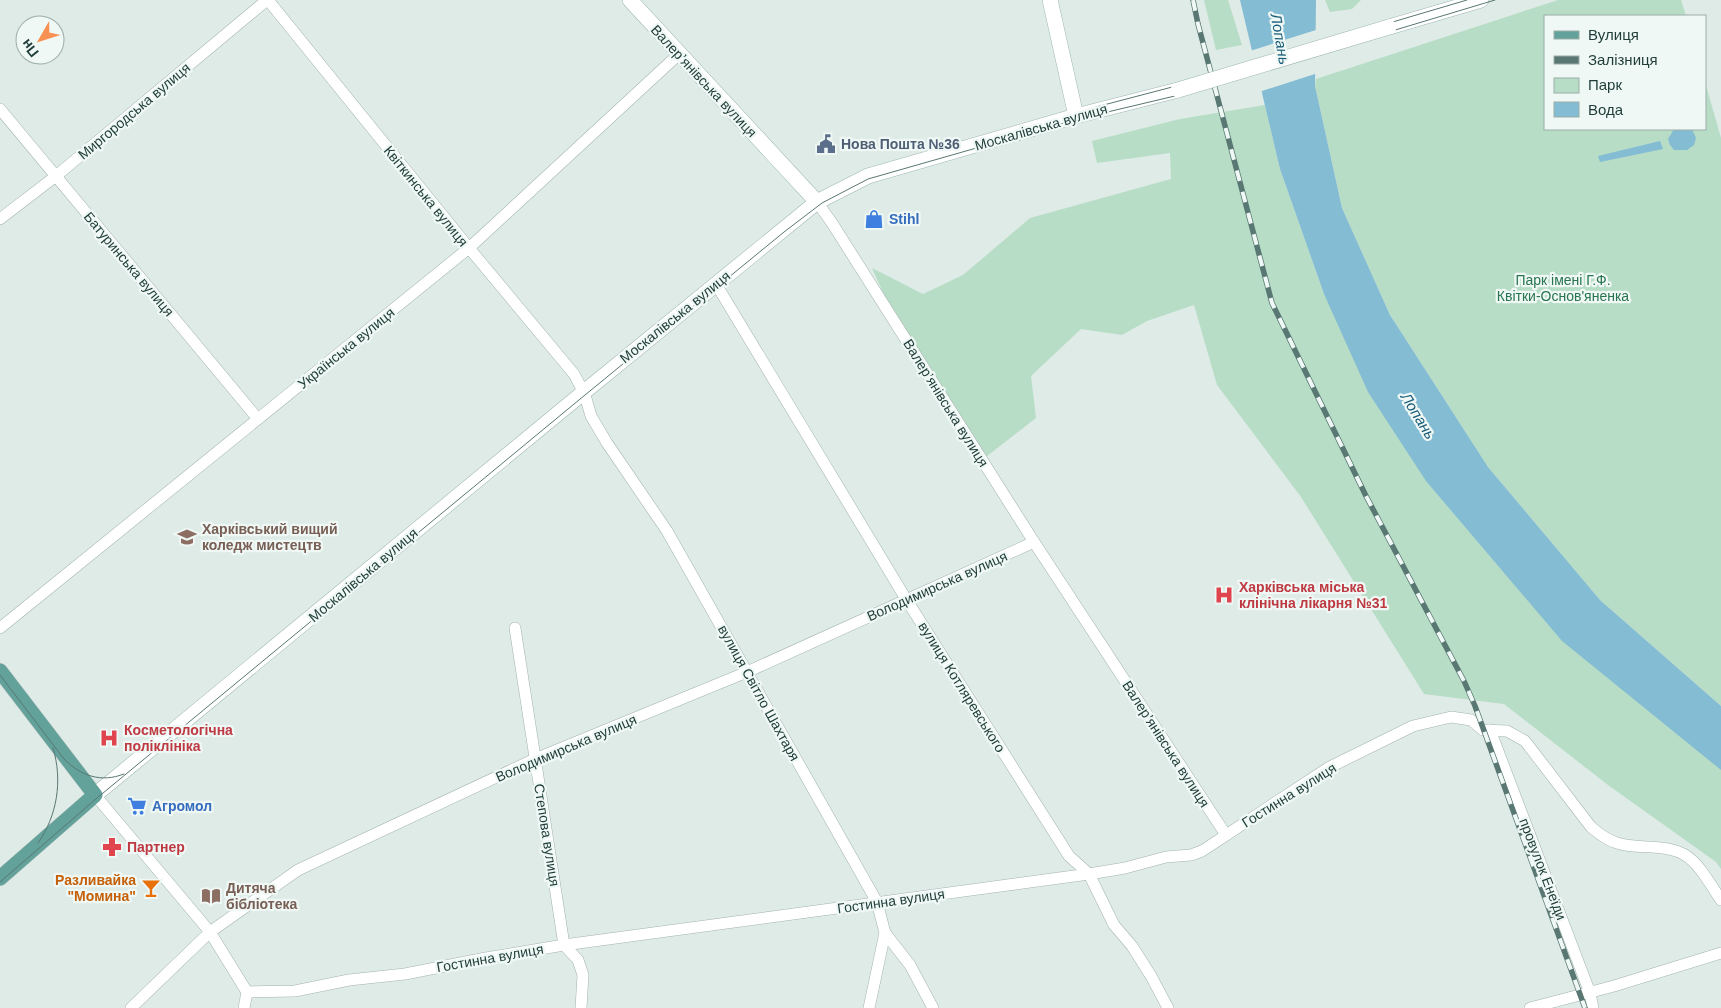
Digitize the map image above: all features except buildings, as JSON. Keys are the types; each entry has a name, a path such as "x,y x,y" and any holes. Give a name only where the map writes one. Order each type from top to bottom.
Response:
{"main road":[{"path":"0,671 96,795"},
{"name":"Москалівська вулиця","path":"0,878 96,795"}],"street":[{"name":"Миргородська вулиця","path":"0,220 56,176 267,0"},
{"name":"Квіткинська вулиця","path":"267,0 574,374 584,392"},
{"name":"Валер’янівська вулиця","path":"630,0 817,202 832,223 1034,542 1226,835"},
{"path":"1050,0 1076,116"},
{"name":"Москалівська вулиця","path":"96,795 817,202 863,178 1076,116 1178,90 1482,0"},
{"name":"Українська вулиця","path":"0,628 469,248 679,54"},
{"name":"Батуринська вулиця","path":"0,109 258,419"},
{"name":"вулиця Котляревського","path":"716,284 906,599 1070,856 1089,874 1114,924 1132,946 1168,1008"},
{"name":"вулиця Світло Шахтаря","path":"584,392 591,416 607,443 667,530 877,902 886,933 869,1008"},
{"name":"Володимирська вулиця","path":"131,1008 210,932 298,870 536,759 748,672 1034,542"},
{"name":"Степова вулиця","path":"515,628 564,945"},
{"name":"Гостинна вулиця","path":"248,992 295,991 348,980 405,974 564,945 1089,874 1125,868 1166,857 1191,855 1202,852 1328,768 1413,726 1451,717 1471,720 1483,730 1507,731 1526,741 1591,827 1605,838 1619,844 1672,850 1685,855 1694,863 1721,900"},
{"name":"провулок Енеїди","path":"1494,730 1590,993 1593,1008"},
{"path":"96,795 210,932 248,992 244,1008"},
{"path":"886,933 910,965 933,1008"},
{"path":"564,945 578,960 583,975 581,1008"},
{"path":"1530,1008 1590,993 1721,953"}],"green space":[{"path":"1204,0 1228,0 1242,45 1216,50"},
{"path":"1325,0 1361,0 1352,9 1330,12"},
{"name":"Парк імені Г.Ф. Квітки-Основ'яненка","path":"1558,0 1681,0 1686,15 1544,15 1544,130 1706,130 1706,86 1721,138 1721,706 1600,600 1488,467 1390,315 1342,208 1315,86 1316,79"},
{"path":"1265,105 1280,169 1324,294 1721,769 1721,869 1716,862 1608,785 1504,704 1424,694 1301,497 1217,385 1194,305 1147,321 1122,335 1081,329 1031,376 1036,418 982,460 899,328 872,268 923,294 963,275 1030,218 1171,179 1170,153 1097,163 1092,141 1180,119"}],"water":[{"name":"Лопань","path":"1240,0 1316,0 1315,86 1342,208 1390,315 1488,467 1600,600 1721,706 1721,770 1562,641 1426,481 1368,392 1324,294 1280,169"},
{"path":"1673,130 1692,130 1696,138 1694,145 1687,150 1674,150 1668,139"},
{"path":"1660,141 1663,149 1600,162 1598,156"}],"pier":[{"path":"1319,29 1318,73 1259,92 1250,51"}],"tram line":[{"path":"1096,107 1176,86 1467,0"},
{"path":"0,882 97,798 585,395 822,203 868,179 1078,119 1179,95 1495,0"},
{"path":"0,675 64,759 77,770 99,778 116,777 124,774"},
{"path":"38,843 50,821 56,798 58,773 53,748"}],"railway":[{"path":"1193,0 1272,303 1366,496 1464,681 1475,706 1585,1008"}],"place":[{"name":"Нова Пошта №36","path":"826,144"},
{"name":"Stihl","path":"874,219"},
{"name":"Харківський вищий коледж мистецтв","path":"187,537"},
{"name":"Харківська міська клінічна лікарня №31","path":"1224,595"},
{"name":"Косметологічна поліклініка","path":"109,738"},
{"name":"Агромол","path":"137,806"},
{"name":"Партнер","path":"112,847"},
{"name":"Разливайка \"Момина\"","path":"151,888"},
{"name":"Дитяча бібліотека","path":"211,896"}]}
